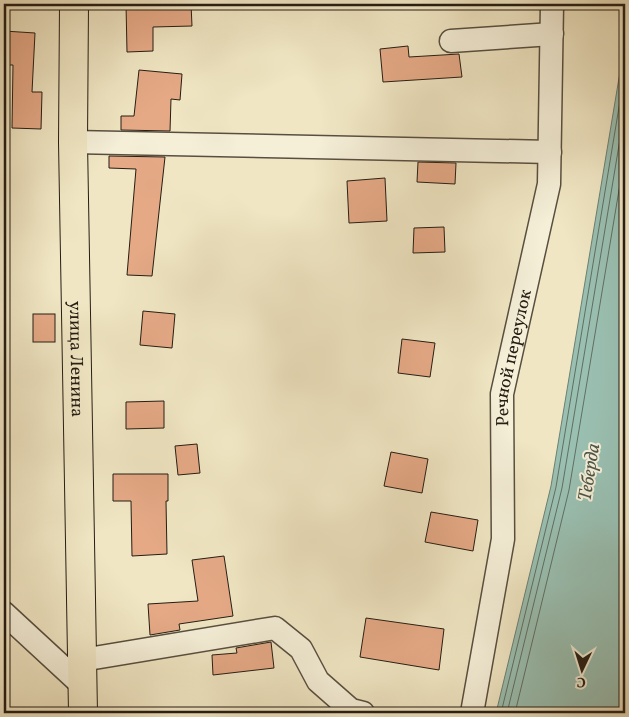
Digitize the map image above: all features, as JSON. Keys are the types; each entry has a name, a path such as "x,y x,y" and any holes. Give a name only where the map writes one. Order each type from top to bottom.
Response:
{"main road":[{"name":"улица Ленина","path":"74,4 73,142 83,713"}],"street":[{"name":"Речной переулок","path":"472,713 503,539 502,394 549,184 552,4"},
{"path":"451,41 552,34"},
{"path":"73,142 550,152"},
{"path":"4,613 82,673 275,628 300,649 318,680 351,710 363,713"}],"water":[{"name":"Теберда","path":"622,4 625,4 625,713 496,713 551,486 623,54"}],"building":[{"path":"126,4 191,4 192,26 153,27 153,51 127,52"},
{"path":"4,31 35,33 32,92 42,92 41,129 12,128 13,65 4,65"},
{"path":"408,46 409,57 459,54 462,77 383,82 380,49"},
{"path":"139,70 182,74 180,100 171,99 170,131 121,130 121,116 134,116"},
{"path":"109,156 165,157 152,276 127,275 136,169 109,168"},
{"path":"418,162 456,163 455,184 417,182"},
{"path":"385,178 387,221 349,223 347,181"},
{"path":"444,227 445,252 413,253 414,228"},
{"path":"143,311 175,314 172,348 140,345"},
{"path":"33,314 55,314 55,342 33,342"},
{"path":"402,339 435,343 430,377 398,373"},
{"path":"164,401 164,428 126,429 126,402"},
{"path":"197,444 200,473 178,475 175,446"},
{"path":"391,452 428,459 422,493 384,486"},
{"path":"113,474 168,474 168,501 166,501 167,554 132,556 131,501 113,501"},
{"path":"431,512 478,520 473,551 425,542"},
{"path":"224,556 233,616 179,624 180,630 150,635 148,604 198,601 192,560"},
{"path":"366,618 444,629 439,670 360,657"},
{"path":"271,642 274,668 213,675 212,655 237,653 236,648"}]}
